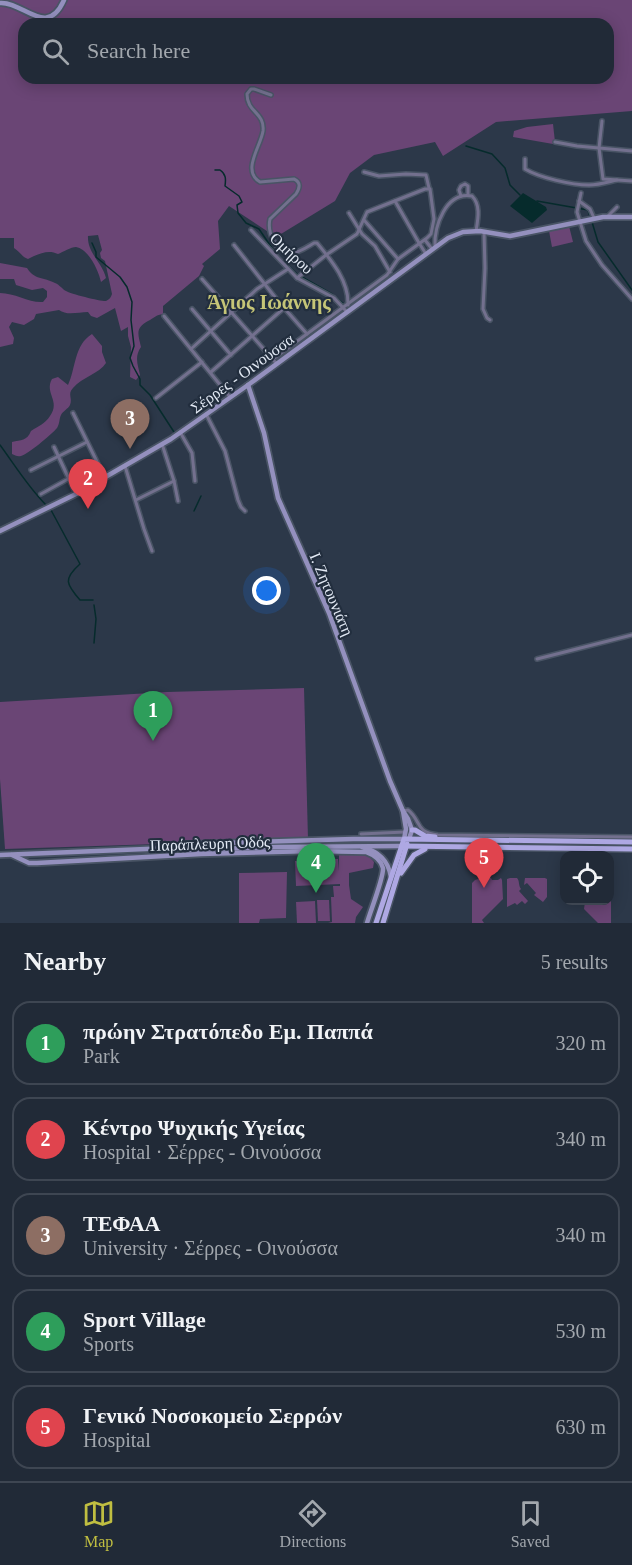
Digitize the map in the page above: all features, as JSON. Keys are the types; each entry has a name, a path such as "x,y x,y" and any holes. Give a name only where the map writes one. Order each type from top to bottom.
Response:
{"main road":[{"path":"383,923 407,835 416,830 425,836 442,840"},
{"path":"407,835 442,840 632,842"},
{"path":"404,846 632,851"},
{"path":"376,923 404,846"},
{"path":"394,885 405,865 414,855 422,850 440,847"}],"street":[{"path":"0,3 6,2 41,18 56,12 64,0"},
{"path":"202,279 275,361 307,334 345,310 348,303 346,287 318,244 314,243 296,252 286,252 274,242 269,224 273,216 296,194 300,185 294,179 260,182 253,174 254,153 262,135 263,124 259,115 249,106 247,94 254,89 271,95"},
{"path":"602,120 599,148 603,179 632,181"},
{"path":"555,142 632,151"},
{"path":"525,159 525,169 540,176 592,185 617,180"},
{"path":"348,303 390,272 398,259 425,240 430,235 434,219 426,175 379,176 364,172"},
{"path":"461,196 460,186 465,184 468,186 468,195"},
{"path":"297,278 355,236 367,212 427,188"},
{"path":"581,194 577,210 586,241 602,265 632,299"},
{"path":"434,248 441,217 450,203 461,196 468,195 474,198 478,205 476,231"},
{"path":"395,201 426,254"},
{"path":"579,203 590,209 594,218"},
{"path":"605,216 616,207"},
{"path":"349,213 359,230 375,246 390,272"},
{"name":"Σέρρες - Οινούσσα","path":"0,531 76,494 162,444 248,385 275,361 447,238 460,232 476,231 511,235 605,216 632,217"},
{"path":"364,220 398,259"},
{"name":"Ομήρου","path":"250,230 297,278 334,298 345,310"},
{"path":"484,232 483,309 490,320"},
{"path":"425,240 434,248"},
{"path":"234,245 307,334"},
{"path":"191,349 264,284 288,269"},
{"path":"210,373 284,308"},
{"path":"192,309 231,355"},
{"path":"165,316 230,397"},
{"path":"156,398 202,362"},
{"path":"209,381 214,377"},
{"name":"Ι. Ζητουνιάτη","path":"248,385 264,432 278,498 329,613 390,781 407,815 407,835"},
{"path":"73,413 105,478"},
{"path":"206,414 225,451 238,500 245,511"},
{"path":"180,432 192,453 195,481"},
{"path":"31,470 87,442"},
{"path":"162,444 178,501"},
{"path":"54,447 76,494"},
{"path":"41,494 98,463"},
{"path":"125,466 152,551"},
{"path":"136,500 174,481"},
{"path":"537,658 632,635"},
{"path":"403,811 407,810 412,813 420,827 426,832 438,835 632,837"},
{"path":"170,848 188,844 407,835 420,827"},
{"path":"361,834 407,835"},
{"path":"353,846 383,857 389,867 391,877"},
{"path":"0,855 170,848 188,850 404,846"},
{"path":"201,855 229,849"},
{"name":"Παράπλευρη Οδός","path":"12,855 29,863 38,863 312,851 369,853 379,861 383,870 367,923"}],"shaded area":[{"path":"0,0 632,0 632,111 496,122 443,156 435,142 374,155 350,173 335,201 276,237 229,206 218,221 220,249 202,264 204,266 199,276 163,306 163,314 139,329 141,347 137,361 140,375 136,380 130,377 131,347 128,327 121,331 115,308 97,318 88,312 69,313 59,310 36,314 34,319 24,325 12,322 9,327 14,338 13,344 0,347 0,293 43,302 47,297 47,291 43,288 32,290 16,285 14,279 0,279 0,263 27,268 36,276 80,296 106,301 112,294 105,261 101,258 102,250 98,235 88,236 88,242 106,278 101,282 93,262 81,249 74,247 58,254 43,253 28,259 14,248 14,238 0,238"},
{"path":"553,124 555,142 553,144 513,137 514,131"},
{"path":"523,193 546,207 547,210 532,223 510,206"},
{"path":"569,226 573,242 552,247 549,231"},
{"path":"92,334 102,346 106,363 71,390 70,405 61,415 54,431 24,455 12,454 12,442 26,438 50,416 54,406 50,389 52,379 58,377 68,385 79,350"},
{"path":"304,688 308,839 5,849 0,779 0,702 167,692"},
{"path":"339,853 368,855 374,862 373,868 349,873 351,899 363,907 355,923 328,923 332,922 333,886 340,886 340,884 296,886 295,861 338,859 339,871"},
{"path":"287,872 286,918 260,919 259,923 239,923 239,873"},
{"path":"481,878 498,880 501,878 503,899 482,920 484,923 472,923 472,883"},
{"path":"525,878 547,879 547,897 543,902 534,895 536,893 527,883 524,885"},
{"path":"507,879 518,879 521,889 519,891 528,901 525,904 522,901 517,905 515,903 507,907"},
{"path":"317,900 329,900 330,921 318,921"},
{"path":"315,901 316,923 297,923 296,902"},
{"path":"585,905 611,905 611,923 598,923 584,909"}],"waterway":[{"path":"466,146 492,154 505,168 510,185 520,195"},
{"path":"215,170 222,172 225,177 225,186 239,196 242,202 237,205 238,213 246,223 259,229 276,254 297,274"},
{"path":"537,201 588,210 590,217"},
{"path":"592,222 598,242 632,290"},
{"path":"92,243 96,257 120,277 127,287 132,302 131,320 134,346 130,358 140,379 140,385 150,395 174,432"},
{"path":"302,277 332,294 344,304"},
{"path":"0,445 46,505"},
{"path":"194,511 201,496"},
{"path":"51,510 80,564 71,574 69,586 80,600 93,600"},
{"path":"94,605 96,619 94,643"}],"place":[{"name":"ΤΕΦΑΑ","path":"130,449"},
{"name":"Κέντρο Ψυχικής Υγείας","path":"88,509"},
{"name":"πρώην Στρατόπεδο Εμ. Παππά","path":"153,741"},
{"name":"Γενικό Νοσοκομείο Σερρών","path":"484,888"},
{"name":"Sport Village","path":"316,893"}],"district":[{"name":"Άγιος Ιωάννης","path":"269,302"}]}
